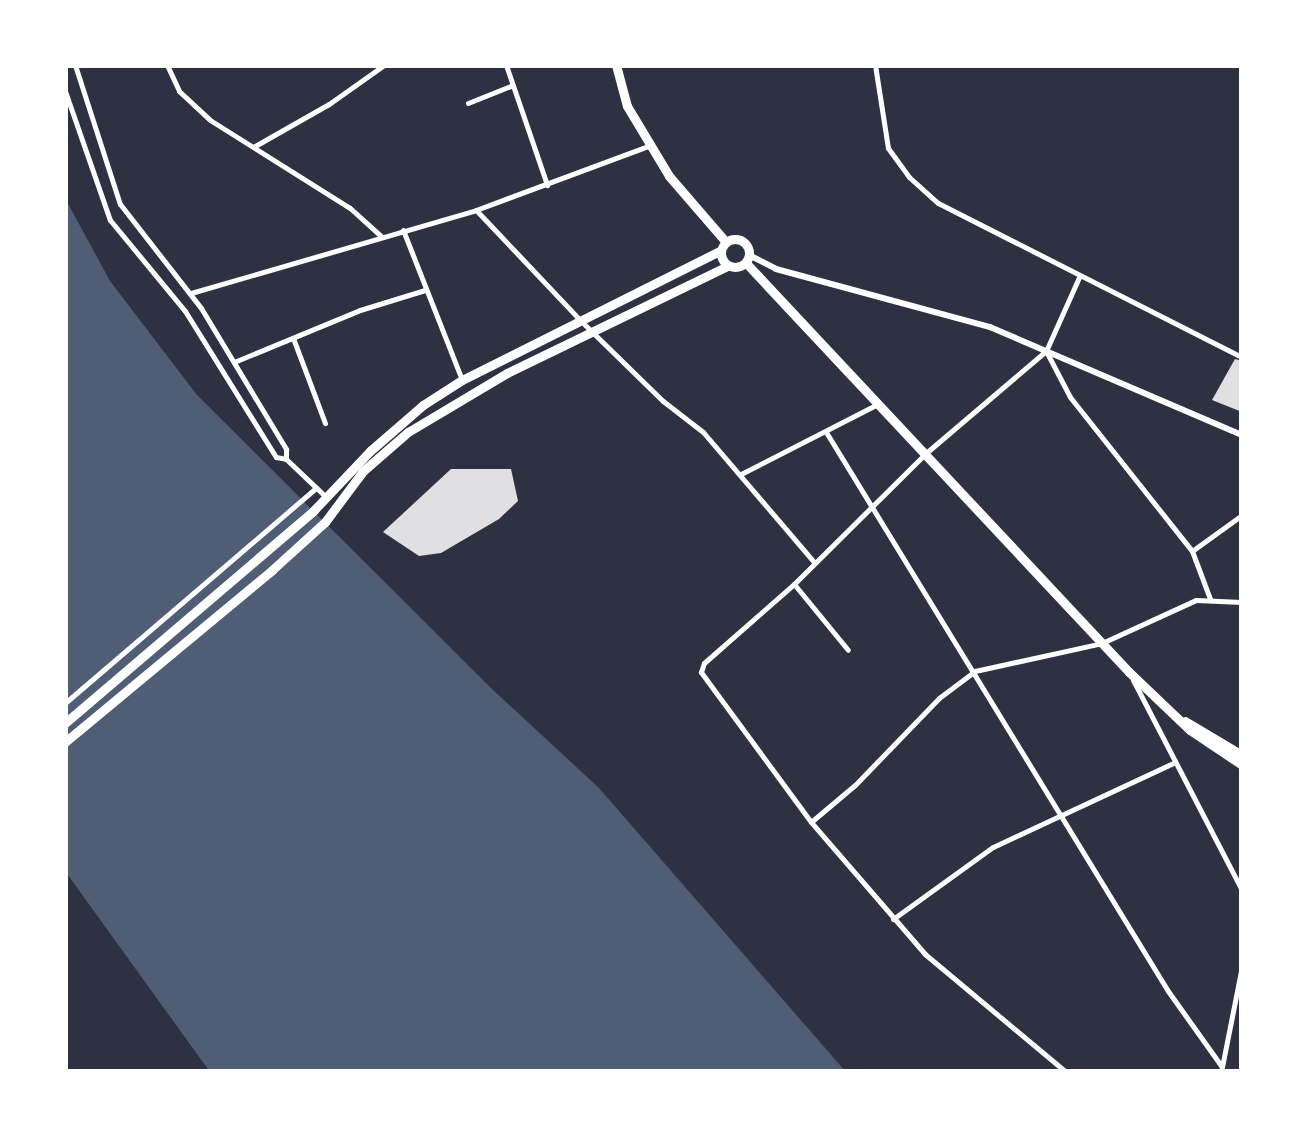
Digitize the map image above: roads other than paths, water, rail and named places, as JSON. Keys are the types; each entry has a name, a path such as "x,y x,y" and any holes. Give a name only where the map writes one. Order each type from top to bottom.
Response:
{"main road":[{"path":"616,65 628,106 669,176 723,247 727,266"},
{"path":"65,722 314,510 410,416 462,380 723,247 742,241 748,259 878,404 1129,672 1185,721 1242,754"},
{"path":"65,742 325,522 364,471 408,432 507,374 727,266 738,268 748,259"},
{"path":"1185,721 1190,730 1242,764"}],"street":[{"path":"76,65 120,204 191,294 286,449 286,458"},
{"path":"167,65 172,82 191,104 366,219 382,237"},
{"path":"254,146 329,104 384,65"},
{"path":"506,65 547,185"},
{"path":"875,65 888,148 917,185 951,212 1242,357"},
{"path":"468,103 513,85"},
{"path":"65,91 110,220 194,324 276,457 286,458 326,498"},
{"path":"191,294 476,210 651,145"},
{"path":"476,210 662,401 703,432 814,562"},
{"path":"402,230 462,380"},
{"path":"748,259 990,327 1242,435"},
{"path":"1066,1072 925,954 811,822 701,672 704,663 794,584 926,453 1046,351 1080,275"},
{"path":"234,362 426,290"},
{"path":"292,338 325,423"},
{"path":"1046,351 1070,397 1192,552 1210,599"},
{"path":"741,474 878,404"},
{"path":"826,432 1063,813 1168,991 1222,1070"},
{"path":"65,703 316,488"},
{"path":"1192,552 1242,515"},
{"path":"794,584 848,650"},
{"path":"811,822 855,785 939,698 975,672 1102,644 1189,602 1242,602"},
{"path":"1129,672 1242,890"},
{"path":"893,918 993,847 1174,762"},
{"path":"1222,1070 1242,966"}],"water":[{"path":"65,198 110,281 197,395 493,690 599,788 846,1072 210,1072 65,871"}]}
